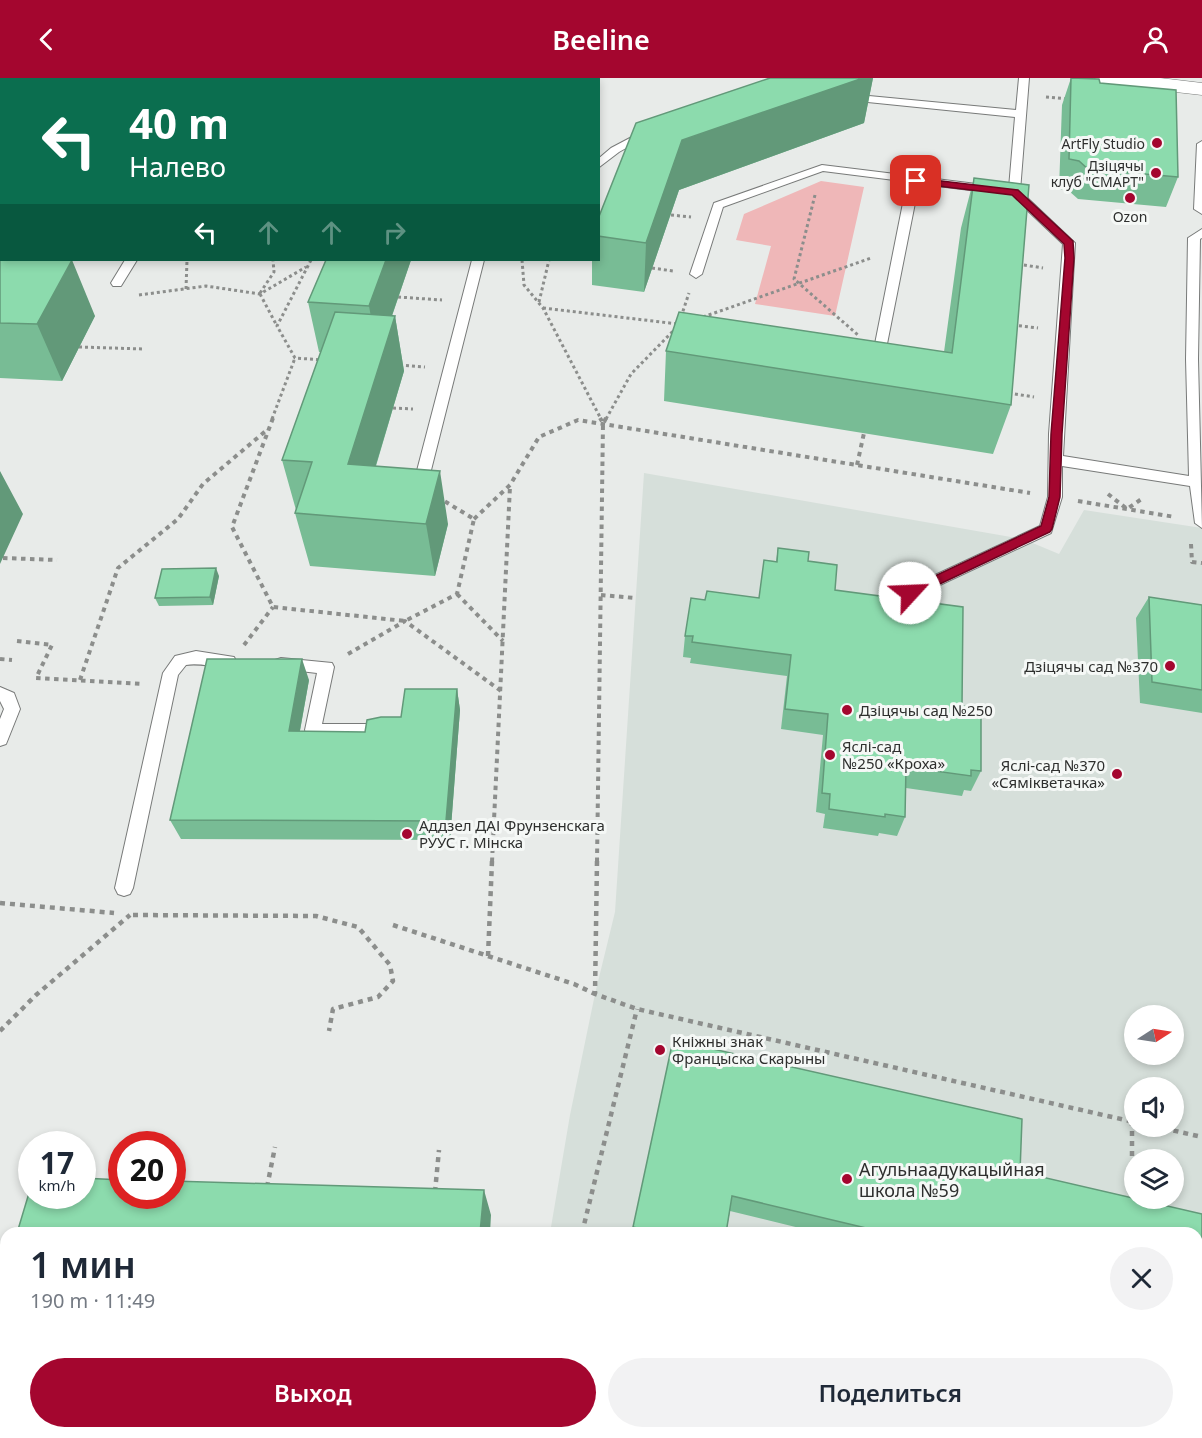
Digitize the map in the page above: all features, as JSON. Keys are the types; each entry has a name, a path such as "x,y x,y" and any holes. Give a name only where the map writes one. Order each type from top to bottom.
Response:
{"main road":[{"path":"1105,78 1202,89"}],"lane":[{"path":"1014,192 1024,78"},
{"path":"833,96 1022,114"},
{"path":"600,163 615,150 659,128"},
{"path":"1202,144 1200,209 1202,211"},
{"path":"696,274 718,205 822,168 1014,192 1069,243 1055,497 1046,529 910,593"},
{"path":"857,351 879,354 916,181"},
{"path":"1202,234 1194,238 1192,284 1196,482 1202,522"},
{"path":"117,283 130,261"},
{"path":"420,486 478,261"},
{"path":"1056,460 1196,482"},
{"path":"124,888 171,673 181,660 196,657 237,661"},
{"path":"267,663 326,666 313,730 378,731"},
{"path":"0,693 8,698 12,709 0,739"}],"path":[{"path":"822,168 794,279 879,354"},
{"path":"701,317 800,285 900,248"},
{"path":"186,289 187,261"},
{"path":"260,294 274,272 273,261"},
{"path":"277,326 310,261"},
{"path":"522,261 524,285 543,308 603,423 595,994"},
{"path":"539,302 549,261"},
{"path":"135,296 206,286 260,294 307,266"},
{"path":"603,423 631,374 679,324 696,274"},
{"path":"260,294 295,358 232,527 273,607"},
{"path":"398,297 467,302"},
{"path":"543,308 679,324"},
{"path":"79,347 144,349"},
{"path":"295,358 331,360"},
{"path":"390,365 450,369"},
{"path":"1000,391 1059,401"},
{"path":"326,666 457,594 474,519 510,485 539,436 578,420 1202,522"},
{"path":"80,680 118,568 178,519 203,484 269,428"},
{"path":"857,465 864,433"},
{"path":"488,956 510,485"},
{"path":"420,486 474,519"},
{"path":"3,558 57,560"},
{"path":"457,594 502,641"},
{"path":"601,595 636,598"},
{"path":"273,607 405,621 501,692"},
{"path":"237,661 273,607"},
{"path":"17,641 52,645 36,678 167,686"},
{"path":"0,659 12,660"},
{"path":"0,903 131,915 316,916 358,927 390,965 393,981 378,997 333,1009 329,1031"},
{"path":"0,1030 67,968 131,915"},
{"path":"393,925 574,984 638,1009 1124,1120"},
{"path":"584,1227 638,1009"},
{"path":"1184,1133 1202,1137"},
{"path":"265,1198 275,1147"},
{"path":"434,1203 439,1150"}],"shaded area":[{"path":"821,181 864,187 835,316 755,304 771,246 736,240 744,214"},
{"path":"644,473 1023,539 1059,554 1084,510 1202,528 1202,1227 551,1227 570,1115 615,912"}],"building":[{"path":"770,78 863,78 682,140 646,243 600,236 600,214 636,123"},
{"path":"1071,78 1099,79 1100,83 1176,90 1178,177 1088,169 1079,161 1069,159"},
{"path":"974,178 1029,185 1011,405 666,351 679,312 952,353"},
{"path":"0,261 71,261 37,324 0,323"},
{"path":"326,261 386,261 369,306 308,302"},
{"path":"335,312 395,316 348,464 440,471 426,524 295,513 312,462 282,460"},
{"name":"Дзіцячы сад №250","path":"778,548 809,552 808,561 837,565 835,590 963,607 962,706 981,709 981,771 971,770 971,776 906,767 905,817 885,814 885,817 829,809 830,794 822,793 828,714 785,709 791,655 692,642 693,636 685,636 691,598 705,600 707,591 759,598 764,560 777,562"},
{"path":"216,568 210,597 155,598 162,569"},
{"path":"1149,597 1202,605 1202,690 1152,682"},
{"path":"207,659 302,659 289,731 365,732 367,720 401,717 405,689 457,689 446,821 170,820"},
{"path":"673,1040 1022,1119 1020,1172 1124,1196 1124,1209 1180,1209 1202,1214 1202,1227 862,1227 732,1196 727,1227 633,1227"},
{"path":"96,1179 108,1179 108,1209 186,1209 186,1181 484,1190 481,1227 19,1227 24,1209 96,1209"}],"place":[{"name":"ArtFly Studio","path":"1157,143"},
{"name":"Дзіцячы клуб \"СМАРТ\"","path":"1156,173"},
{"name":"Ozon","path":"1130,198"},
{"name":"Дзіцячы сад №370","path":"1170,666"},
{"name":"Дзіцячы сад №250","path":"847,710"},
{"name":"Яслі-сад №250 «Кроха»","path":"830,755"},
{"name":"Яслі-сад №370 «Сямікветачка»","path":"1117,774"},
{"name":"Аддзел ДАІ Фрунзенскага РУУС г. Мінска","path":"407,834"},
{"name":"Кніжны знак Францыска Скарыны","path":"660,1050"},
{"name":"Агульнаадукацыйная школа №59","path":"847,1179"}],"route":[{"path":"910,593 1046,529 1055,497 1056,434 1070,258 1069,243 1014,192 916,181"}]}
